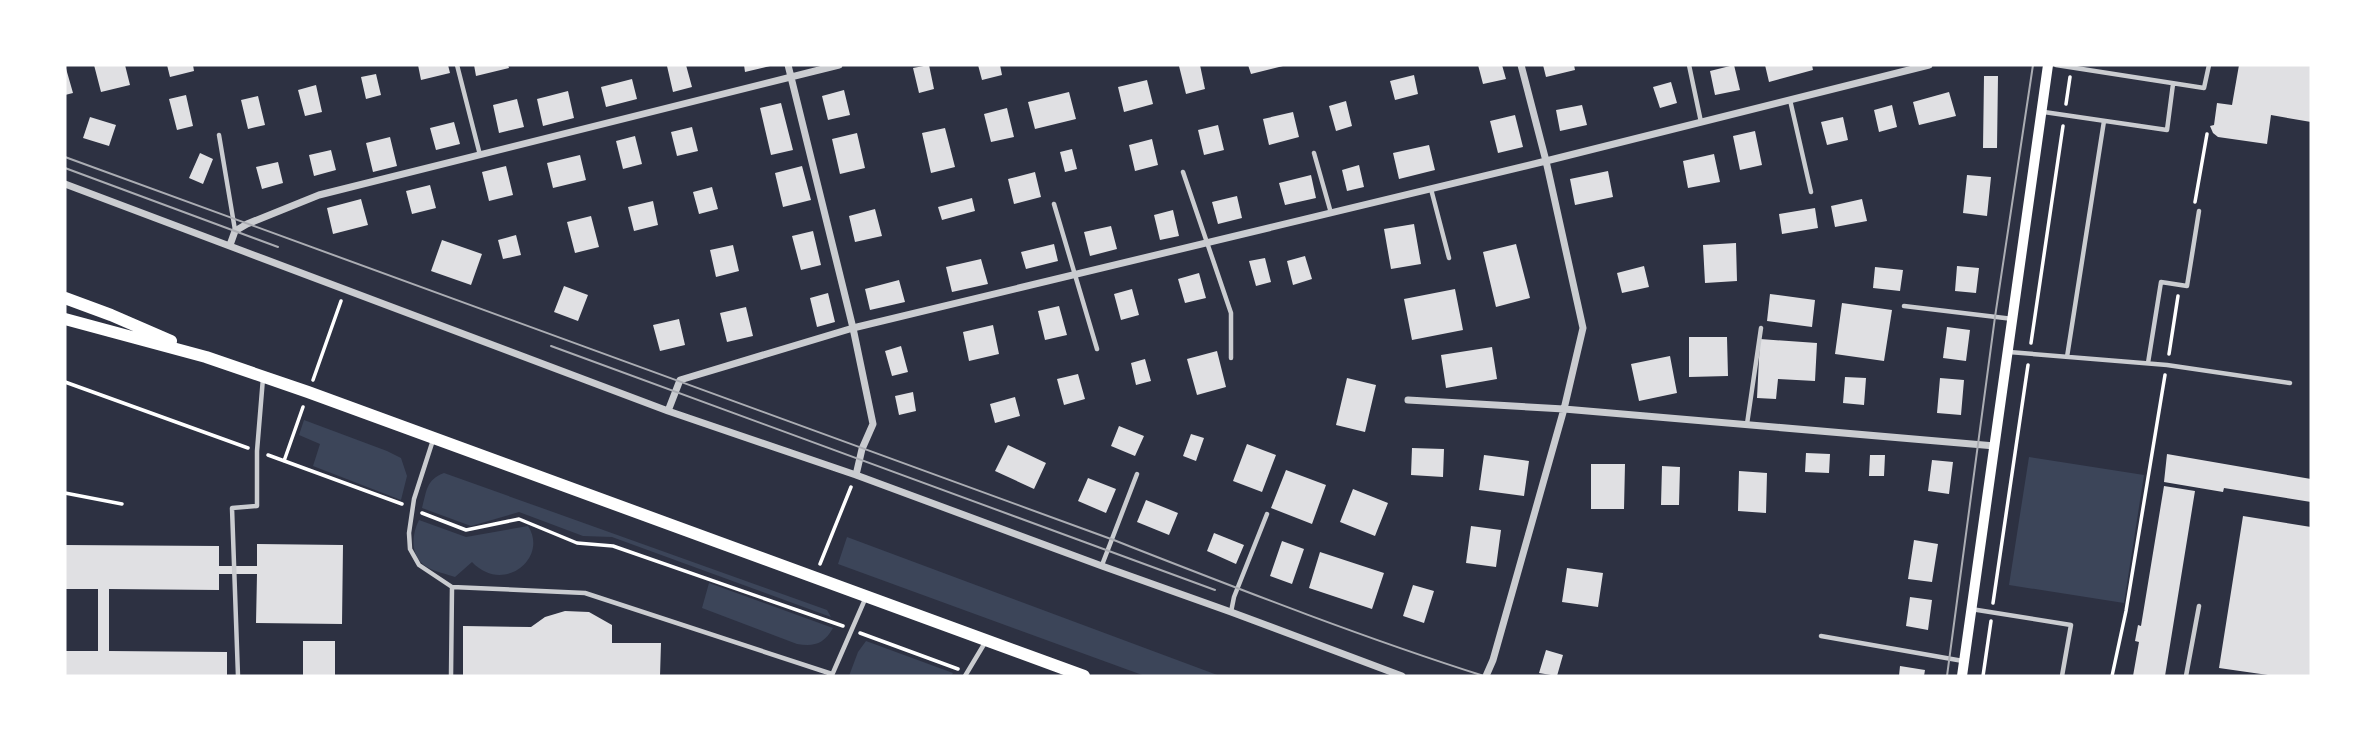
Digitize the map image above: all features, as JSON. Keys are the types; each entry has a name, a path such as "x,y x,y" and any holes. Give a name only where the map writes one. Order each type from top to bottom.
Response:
{"main road":[{"path":"1962,676 2048,65"},
{"path":"65,298 206,357"},
{"path":"65,319 206,357 308,392 1084,676"}],"street":[{"path":"788,65 853,328 873,424 862,449 856,475"},
{"path":"230,245 235,231 318,195 839,65"},
{"path":"1486,676 1493,660 1564,409 1583,328 1546,161 1521,65"},
{"path":"668,411 680,380 853,328 1546,161 1929,65"},
{"path":"65,184 668,411 856,475 1402,676"},
{"path":"1408,400 1564,409 1995,446"}],"lane":[{"path":"457,65 480,155"},
{"path":"1689,65 1701,122"},
{"path":"2056,65 2204,88 2209,65"},
{"path":"2042,112 2167,130 2172,84"},
{"path":"1789,99 1811,192"},
{"path":"2067,357 2104,121"},
{"path":"219,135 235,231"},
{"path":"1314,153 1331,213"},
{"path":"1183,172 1231,313 1231,358"},
{"path":"1431,188 1449,258"},
{"path":"1054,204 1097,349"},
{"path":"2148,364 2161,282 2187,286 2199,211"},
{"path":"1904,306 2014,319"},
{"path":"1747,425 1761,328"},
{"path":"2009,352 2167,365 2290,383"},
{"path":"238,676 232,508 257,506 257,451 263,377"},
{"path":"433,439 412,509 410,549 419,565 452,587 585,593 832,675 866,596"},
{"path":"1102,566 1137,474"},
{"path":"1231,611 1234,597 1268,514"},
{"path":"451,676 452,587"},
{"path":"2186,676 2199,606"},
{"path":"1971,609 2071,625 2062,676"},
{"path":"1821,636 1964,661"},
{"path":"965,674 987,640"}],"path":[{"path":"1983,676 2071,67"},
{"path":"2195,203 2207,134"},
{"path":"2112,676 2126,611 2174,309 2180,286"},
{"path":"284,461 346,289"},
{"path":"65,382 467,530 519,519 577,543 613,546 852,629 965,674"},
{"path":"814,578 856,475"},
{"path":"65,493 121,504"}],"shaded area":[{"path":"304,420 401,458 407,476 401,500 313,466 320,444 299,435"},
{"path":"2029,457 2144,475 2124,603 2009,585"},
{"path":"444,473 827,610 831,617 612,537 583,536 519,512 471,526 422,508 430,482"},
{"path":"419,520 466,537 528,526 533,538 532,550 528,560 509,574 497,575 484,571 472,562 455,577 430,569 417,558 414,533"},
{"path":"847,537 1220,676 1145,676 838,564"},
{"path":"709,583 833,628 826,638 818,643 797,644 702,608"},
{"path":"866,641 953,673 951,676 849,676 858,652"}],"building":[{"path":"65,65 73,93 65,95"},
{"path":"94,65 125,65 130,85 101,92"},
{"path":"167,65 193,65 194,71 170,77"},
{"path":"418,65 448,65 450,73 421,80"},
{"path":"474,65 508,65 509,68 476,76"},
{"path":"686,65 692,87 673,92 667,66"},
{"path":"744,65 770,65 770,66 745,72"},
{"path":"929,65 934,89 919,93 913,68"},
{"path":"978,65 1000,65 1002,75 982,80"},
{"path":"1200,65 1205,89 1186,94 1179,66"},
{"path":"1248,65 1283,65 1283,66 1251,74"},
{"path":"1478,65 1502,65 1506,79 1483,84"},
{"path":"1543,65 1574,65 1575,70 1546,77"},
{"path":"1734,65 1740,90 1715,95 1710,71"},
{"path":"1765,65 1812,65 1813,70 1769,82"},
{"path":"2239,65 2311,65 2311,122 2271,115 2267,144 2218,137 2210,126 2214,125 2217,103 2232,105"},
{"path":"376,74 381,95 366,99 361,77"},
{"path":"1414,75 1418,94 1395,100 1390,81"},
{"path":"1984,76 1998,76 1997,148 1983,148"},
{"path":"632,79 637,99 606,107 601,87"},
{"path":"1147,80 1153,104 1124,112 1118,87"},
{"path":"1671,82 1677,103 1660,108 1653,87"},
{"path":"316,85 322,112 305,116 298,90"},
{"path":"844,90 850,115 828,120 822,96"},
{"path":"568,91 574,118 543,126 537,99"},
{"path":"1069,92 1076,119 1035,129 1028,102"},
{"path":"1949,92 1956,116 1919,125 1913,102"},
{"path":"186,95 193,126 177,130 169,99"},
{"path":"258,96 265,125 248,129 241,100"},
{"path":"517,99 524,127 499,133 493,105"},
{"path":"1346,101 1352,126 1336,131 1329,106"},
{"path":"781,103 793,150 771,155 760,108"},
{"path":"1582,105 1587,125 1560,131 1556,110"},
{"path":"1892,105 1897,127 1879,132 1874,110"},
{"path":"1007,108 1014,137 991,142 984,114"},
{"path":"1293,112 1299,137 1269,145 1263,119"},
{"path":"1515,115 1523,147 1498,153 1490,121"},
{"path":"90,117 116,125 109,146 83,138"},
{"path":"1843,117 1848,140 1827,145 1821,122"},
{"path":"454,122 460,144 436,150 430,128"},
{"path":"1218,125 1224,150 1204,155 1198,130"},
{"path":"692,127 698,151 677,156 671,132"},
{"path":"945,128 955,167 931,173 922,133"},
{"path":"1755,131 1762,165 1740,170 1733,136"},
{"path":"857,133 865,168 840,174 832,139"},
{"path":"635,136 642,164 623,169 616,141"},
{"path":"390,137 397,166 373,172 366,143"},
{"path":"1152,139 1158,165 1135,171 1129,145"},
{"path":"1429,145 1435,170 1399,179 1393,153"},
{"path":"1072,149 1077,169 1065,172 1060,152"},
{"path":"331,150 336,170 314,176 309,155"},
{"path":"200,153 213,159 203,184 189,178"},
{"path":"1714,154 1720,182 1688,188 1683,161"},
{"path":"580,155 586,180 553,188 547,163"},
{"path":"278,162 283,183 262,189 256,167"},
{"path":"1359,165 1364,187 1347,191 1342,170"},
{"path":"506,166 513,195 489,201 482,172"},
{"path":"802,166 811,200 783,207 775,173"},
{"path":"1608,171 1613,197 1575,205 1570,179"},
{"path":"1035,172 1041,197 1014,204 1008,179"},
{"path":"1311,175 1316,198 1285,205 1279,183"},
{"path":"1967,175 1991,177 1987,216 1963,213"},
{"path":"430,185 436,208 412,214 406,191"},
{"path":"712,187 718,209 699,214 693,192"},
{"path":"1237,196 1242,218 1218,224 1212,202"},
{"path":"972,198 975,211 942,220 938,207"},
{"path":"361,199 368,225 333,234 327,208"},
{"path":"1862,199 1867,221 1835,227 1831,206"},
{"path":"653,201 658,225 634,231 628,207"},
{"path":"1815,208 1818,228 1782,234 1779,214"},
{"path":"875,209 882,236 855,242 849,216"},
{"path":"1173,210 1179,236 1160,240 1154,215"},
{"path":"591,216 599,247 575,253 567,222"},
{"path":"1414,224 1421,264 1391,269 1384,229"},
{"path":"1111,226 1117,249 1090,256 1084,232"},
{"path":"813,231 821,265 801,270 792,236"},
{"path":"516,235 521,255 503,259 498,240"},
{"path":"442,240 482,254 471,285 431,271"},
{"path":"1736,243 1737,281 1705,283 1703,245"},
{"path":"1054,244 1058,261 1026,269 1021,252"},
{"path":"1516,244 1530,298 1496,307 1483,252"},
{"path":"733,245 739,271 716,277 710,250"},
{"path":"1305,256 1312,279 1293,285 1287,261"},
{"path":"1265,258 1271,282 1256,286 1249,261"},
{"path":"981,259 988,284 952,292 946,267"},
{"path":"1644,266 1649,287 1622,293 1617,273"},
{"path":"1957,266 1979,268 1976,293 1955,291"},
{"path":"1875,267 1903,270 1900,291 1873,288"},
{"path":"1199,273 1206,298 1185,303 1178,279"},
{"path":"899,280 905,302 870,310 865,289"},
{"path":"564,286 588,295 578,321 554,312"},
{"path":"1132,289 1139,315 1121,320 1114,294"},
{"path":"1455,289 1463,330 1412,340 1404,299"},
{"path":"828,293 835,322 817,327 810,298"},
{"path":"1770,294 1815,300 1812,327 1767,321"},
{"path":"1842,303 1892,310 1884,361 1835,354"},
{"path":"1059,306 1067,335 1045,340 1038,311"},
{"path":"746,307 753,336 727,342 720,313"},
{"path":"679,319 685,345 660,351 653,325"},
{"path":"993,325 999,354 969,361 963,332"},
{"path":"1947,327 1970,330 1966,361 1943,358"},
{"path":"1689,337 1727,337 1728,376 1689,377"},
{"path":"1760,339 1817,343 1815,381 1778,379 1776,399 1757,398"},
{"path":"901,346 908,372 892,376 885,351"},
{"path":"1492,347 1497,379 1446,388 1441,355"},
{"path":"1217,351 1226,387 1197,395 1187,359"},
{"path":"1670,356 1677,393 1639,401 1631,364"},
{"path":"1145,359 1151,381 1136,385 1131,363"},
{"path":"1078,374 1085,399 1064,405 1057,379"},
{"path":"1845,377 1866,378 1864,405 1843,403"},
{"path":"1347,378 1376,385 1365,432 1336,425"},
{"path":"1940,378 1964,380 1961,415 1937,413"},
{"path":"913,392 916,411 899,415 895,396"},
{"path":"1015,397 1020,416 995,423 990,404"},
{"path":"1119,426 1144,436 1135,456 1111,446"},
{"path":"1191,434 1204,438 1196,461 1183,456"},
{"path":"1247,444 1276,455 1262,492 1233,481"},
{"path":"1008,445 1046,463 1034,489 995,471"},
{"path":"1412,448 1444,449 1443,477 1411,475"},
{"path":"1806,453 1830,454 1829,473 1805,472"},
{"path":"2167,454 2311,479 2311,502 2224,488 2223,492 2164,482"},
{"path":"1484,455 1529,461 1524,496 1479,490"},
{"path":"1870,455 1885,455 1884,476 1869,476"},
{"path":"1932,460 1953,462 1949,494 1928,491"},
{"path":"1591,464 1625,464 1624,509 1591,509"},
{"path":"1662,466 1680,467 1679,505 1661,505"},
{"path":"1286,470 1326,485 1312,524 1271,508"},
{"path":"1739,471 1767,473 1766,513 1738,511"},
{"path":"1088,478 1116,489 1106,513 1078,501"},
{"path":"2164,486 2195,491 2165,676 2133,676 2139,642 2135,641 2138,625 2141,626"},
{"path":"1353,489 1388,503 1375,536 1340,522"},
{"path":"1146,500 1178,513 1169,535 1137,522"},
{"path":"2243,516 2311,527 2311,676 2275,676 2219,668"},
{"path":"1471,526 1501,530 1496,567 1466,563"},
{"path":"1214,533 1244,545 1236,564 1207,551"},
{"path":"1914,540 1938,544 1932,582 1908,579"},
{"path":"1282,541 1304,549 1292,584 1270,576"},
{"path":"257,544 343,545 342,624 256,623 257,574 219,574 219,590 109,589 109,651 227,652 227,676 65,676 65,651 98,651 98,589 65,589 65,545 219,546 219,566 257,566"},
{"path":"1320,552 1384,573 1372,609 1309,588"},
{"path":"1567,568 1603,573 1598,607 1562,602"},
{"path":"1413,585 1434,591 1424,623 1403,616"},
{"path":"1910,597 1932,600 1928,630 1906,626"},
{"path":"565,611 589,612 612,625 612,643 661,643 660,676 463,676 463,626 531,627 545,617"},
{"path":"303,641 335,641 335,676 303,676"},
{"path":"1546,650 1563,655 1557,676 1539,673"},
{"path":"1900,666 1925,670 1924,676 1899,676"}],"tram line":[{"path":"1947,676 1995,317 2033,65"},
{"path":"65,157 1111,539 1343,628 1484,676"},
{"path":"65,168 278,247"},
{"path":"551,346 1215,590"}]}
